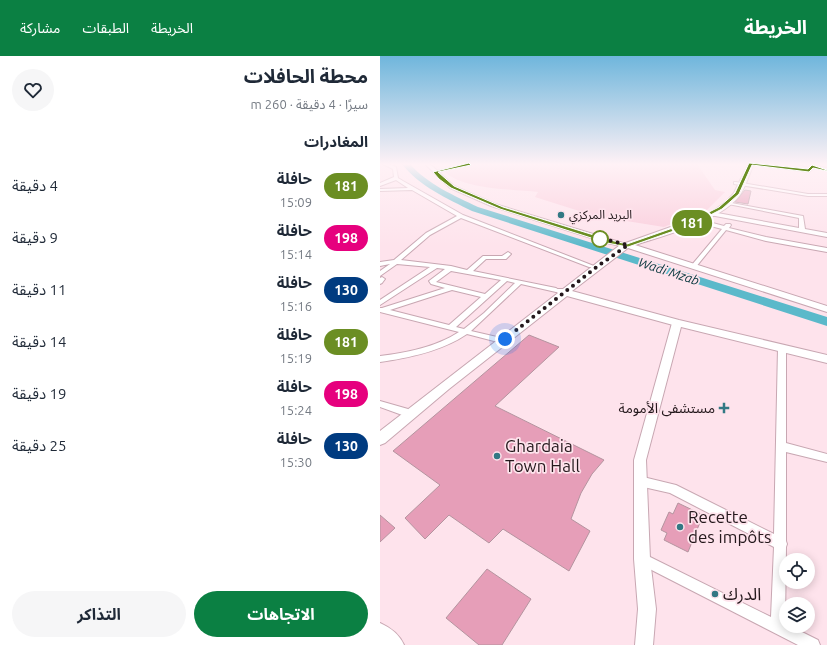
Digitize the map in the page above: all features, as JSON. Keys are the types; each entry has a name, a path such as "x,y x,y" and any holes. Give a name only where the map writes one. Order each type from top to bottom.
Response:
{"main road":[{"path":"693,220 721,202 732,191"},
{"path":"380,440 594,265 623,246 712,214 728,203 737,194 738,191"},
{"path":"623,246 827,308"},
{"path":"560,292 677,323 827,359"},
{"path":"380,434 494,339 560,292"},
{"path":"380,634 392,645"}],"street":[{"path":"417,191 461,216 594,265"},
{"path":"463,191 502,208 623,246"},
{"path":"786,191 808,195 827,195"},
{"path":"728,203 801,217 802,230"},
{"path":"712,214 827,235"},
{"path":"381,278 395,262 418,242 440,226 461,216"},
{"path":"692,267 724,228 735,218"},
{"path":"693,220 766,239 827,250"},
{"path":"469,271 482,258 504,258 508,254"},
{"path":"380,264 385,261 451,268 560,292"},
{"path":"381,308 436,266"},
{"path":"451,268 432,281 451,288 486,296"},
{"path":"451,327 506,279"},
{"path":"380,359 441,343 465,333 520,282"},
{"path":"381,308 451,288"},
{"path":"381,308 451,327 465,333 494,339"},
{"path":"644,645 647,609 642,559 639,481 640,460 677,323"},
{"path":"778,627 781,544 780,446 782,348"},
{"path":"380,366 392,357"},
{"path":"380,404 405,412"},
{"path":"780,446 827,458"},
{"path":"639,481 672,488 781,544"},
{"path":"642,559 813,645"}],"shaded area":[{"path":"532,191 725,192 707,210 664,227 595,216 535,197 538,192"}],"building":[{"path":"744,191 751,191 748,204 735,202"},
{"name":"Ghardaia Town Hall","path":"529,335 559,347 495,406 604,460 592,474 581,493 571,519 590,531 569,571 503,529 489,543 449,515 425,539 405,518 440,485 393,451"},
{"name":"Recette des impôts","path":"678,503 703,515 688,552 664,540 667,533 661,530 669,512 673,514"},
{"path":"380,515 395,528 380,542"},
{"path":"487,569 531,599 502,645 479,645 446,618"}],"waterway":[{"name":"Wadi Mzab","path":"441,191 475,209 827,322"}],"bus line":[{"name":"181","path":"463,191 502,208 609,242 628,245 689,224 712,214 728,203 738,191"}],"place":[{"name":"البريد المركزي","path":"561,215"},
{"name":"مستشفى الأمومة","path":"724,408"},
{"name":"Ghardaia Town Hall","path":"497,456"},
{"name":"Recette des impôts","path":"680,527"},
{"name":"الدرك","path":"715,594"}],"route":[{"path":"505,339 598,266 623,247 628,245 609,242 595,237 600,239"}]}
